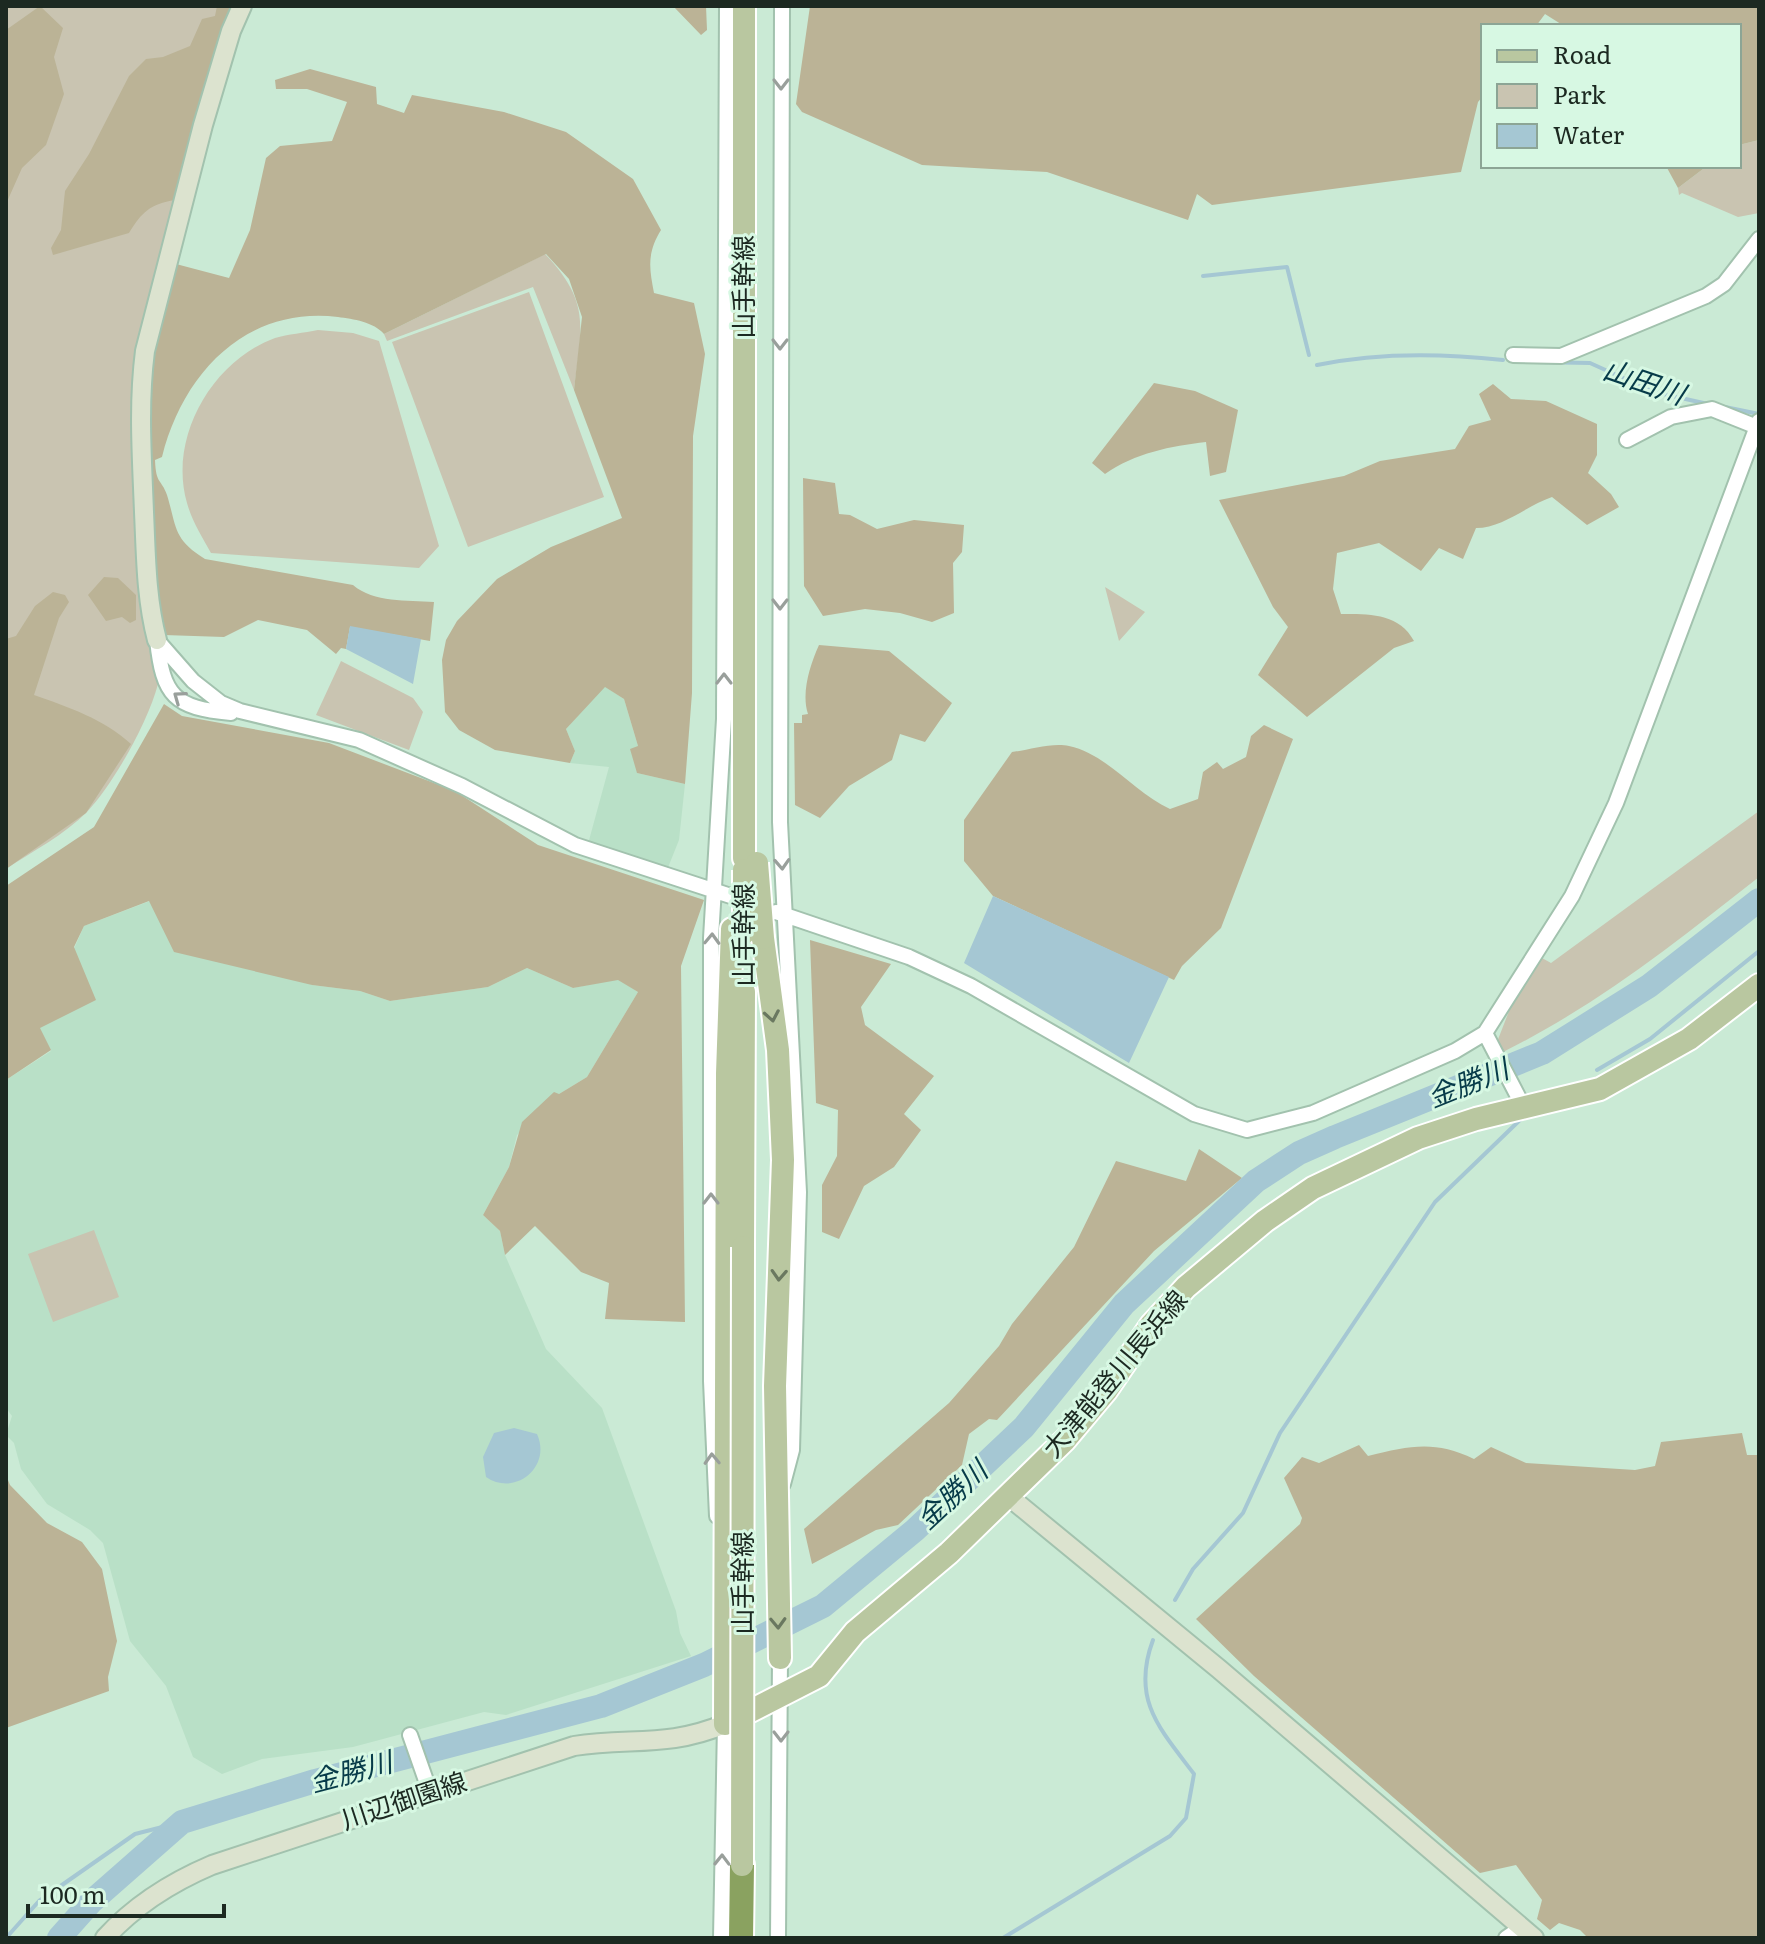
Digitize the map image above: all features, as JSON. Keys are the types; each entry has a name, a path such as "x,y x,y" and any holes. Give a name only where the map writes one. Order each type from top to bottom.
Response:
{"highway":[{"path":"741,1938 742,1865"}],"main road":[{"name":"山手幹線","path":"742,1865 746,933 744,6"},
{"path":"744,699 746,859"},
{"path":"746,933 778,1050 783,1160 775,1373 780,1658"},
{"path":"725,1724 723,1564 727,1491 727,1074 746,933"},
{"name":"大津能登川長浜線","path":"725,1724 819,1676 855,1632 910,1588 1083,1420 1151,1325 1186,1287 1265,1221 1313,1188 1418,1138 1521,1102 1570,1099 1600,1089 1656,1061 1759,985"}],"street":[{"path":"240,711 201,708 172,693 163,683 148,592 140,389 145,351 203,125 242,6"},
{"path":"723,1564 713,1489 711,938 724,719 727,6"},
{"path":"777,1508 792,1450 799,1192 780,822 782,6"},
{"path":"1513,355 1561,356 1706,296 1724,284 1759,239"},
{"path":"157,640 193,681 221,703 240,711 359,740 462,786 575,845 714,889 909,957 971,986 1194,1114 1247,1130 1313,1113 1455,1051 1488,1040 1572,896 1616,803 1758,424 1712,409 1671,417 1627,440"},
{"path":"1488,1040 1521,1102"},
{"path":"1007,1495 1231,1679 1521,1934"},
{"path":"778,1938 780,1658"},
{"path":"721,1938 725,1724"},
{"name":"川辺御園線","path":"105,1938 121,1921 180,1878 574,1746 682,1739 725,1724"},
{"path":"410,1735 430,1792"}],"shaded area":[{"path":"40,6 63,28 54,57 64,94 46,145 22,168 6,204 6,30"},
{"path":"217,6 232,6 175,200 148,210 129,233 53,255 51,248 61,230 65,191 89,154 129,76 146,59 163,57 190,46 202,19 215,16"},
{"path":"673,6 706,6 707,30 701,35"},
{"path":"810,6 1759,6 1759,140 1741,144 1741,24 1561,24 1545,14 1538,24 1481,24 1481,98 1461,172 1212,205 1197,194 1188,220 1047,172 922,165 802,112 796,104"},
{"path":"310,69 376,87 377,104 404,113 412,95 504,112 566,132 633,179 661,230 650,260 654,293 694,303 705,354 693,436 692,693 685,784 637,773 630,749 638,746 624,699 605,687 566,729 575,751 570,763 495,750 459,730 445,712 442,660 446,640 457,621 497,579 551,547 622,518 574,390 582,317 569,279 546,254 384,334 357,320 305,316 275,322 247,334 223,351 203,373 185,398 162,457 155,460 158,478 167,495 178,532 187,545 205,559 353,585 381,598 434,602 430,641 350,627 346,649 341,648 336,654 307,630 258,620 224,637 164,635 157,612 148,432 150,372 160,318 176,264 229,278 250,230 266,158 280,146 332,141 347,102 307,89 276,89 275,80"},
{"path":"1667,168 1704,168 1678,188"},
{"path":"1154,383 1195,391 1238,410 1226,472 1210,476 1206,442 1154,452 1105,474 1092,463"},
{"path":"1493,384 1511,399 1546,401 1597,424 1597,455 1588,473 1611,494 1619,507 1587,525 1552,497 1505,521 1476,528 1463,559 1439,548 1421,571 1379,543 1337,553 1333,589 1341,614 1372,615 1392,620 1414,641 1394,648 1307,717 1258,675 1288,627 1273,607 1219,500 1344,476 1380,461 1455,449 1469,426 1491,420 1479,394"},
{"path":"803,478 835,483 839,514 850,515 877,529 914,520 964,525 962,552 953,563 954,613 932,622 900,613 865,609 823,616 804,586"},
{"path":"104,577 118,578 136,595 136,620 130,623 122,617 106,621 88,595"},
{"path":"53,592 65,595 69,602 59,618 34,695 97,721 131,744 86,813 6,869 6,639 16,636 35,606"},
{"path":"819,645 889,651 952,703 925,742 900,734 892,760 849,786 820,818 795,805 794,723 802,723 802,715 808,714 806,688"},
{"path":"604,686 624,699 638,746 637,773 685,784 679,840 667,870 588,844 609,767 570,763 575,751 566,729"},
{"path":"164,704 182,716 329,743 455,791 538,845 704,900 681,966 685,1322 605,1319 609,1283 581,1272 535,1226 505,1255 500,1231 483,1215 509,1167 522,1122 554,1092 559,1094 587,1077 638,992 618,980 573,988 527,968 488,987 390,1001 360,991 312,985 174,952 149,901 84,926 74,947 96,1000 40,1028 51,1050 6,1080 6,886 94,827"},
{"path":"1264,725 1293,739 1221,928 1182,966 1174,980 993,896 964,861 964,820 1012,752 1056,745 1083,750 1170,809 1198,799 1203,772 1217,762 1223,769 1246,757 1251,736"},
{"path":"150,901 312,985 360,991 390,1001 488,987 527,968 573,988 618,979 638,992 587,1077 559,1094 517,1135 509,1167 483,1215 500,1231 505,1255 546,1349 602,1408 676,1611 680,1633 691,1656 506,1715 484,1712 353,1747 262,1759 222,1774 193,1757 166,1686 130,1641 103,1543 90,1530 47,1504 21,1469 14,1443 6,1435 12,1416 6,1408 6,1080 51,1051 39,1028 84,926"},
{"path":"810,940 891,964 861,1007 865,1025 934,1076 904,1114 921,1130 894,1167 864,1186 839,1239 822,1232 822,1185 837,1156 838,1110 816,1103"},
{"path":"1199,1149 1242,1178 1154,1251 997,1420 989,1419 969,1434 962,1465 898,1525 876,1530 812,1564 804,1529 949,1403 999,1346 1012,1324 1074,1247 1116,1161 1186,1181"},
{"path":"1742,1433 1747,1455 1759,1455 1759,1938 1588,1938 1580,1930 1559,1923 1550,1930 1537,1919 1542,1900 1516,1865 1480,1873 1254,1676 1196,1619 1300,1524 1302,1518 1284,1478 1302,1457 1319,1463 1359,1445 1368,1456 1434,1447 1474,1459 1491,1447 1526,1463 1635,1470 1655,1466 1661,1442"},
{"path":"6,1475 10,1485 47,1523 82,1542 102,1569 117,1641 108,1677 109,1691 6,1728"}],"green space":[{"path":"6,6 232,6 150,290 131,387 138,557 158,684 138,734 97,800 68,828 6,869"},
{"path":"1759,140 1759,213 1738,217 1682,193 1679,195 1678,188 1704,168 1741,168 1741,144"},
{"path":"545,254 560,271 577,302 580,333 574,390 533,287 387,341 384,334"},
{"path":"529,292 604,497 468,547 392,342"},
{"path":"318,330 353,333 379,341 439,546 419,568 211,553 192,516 183,478 184,453 190,428 214,383 252,349 285,335"},
{"path":"1105,587 1145,612 1119,641"},
{"path":"341,661 413,698 423,712 409,750 316,715"},
{"path":"1759,811 1759,877 1604,993 1503,1052 1497,1042 1513,1001 1542,958 1551,963"},
{"path":"94,1230 119,1297 53,1322 28,1254"}],"water":[{"path":"350,626 421,639 413,684 346,649"},
{"path":"993,896 1169,977 1129,1063 964,963"},
{"path":"514,1428 537,1434 539,1457 535,1467 519,1481 497,1482 486,1477 483,1457 494,1433"}],"waterway":[{"name":"山田川","path":"1203,276 1287,267 1309,355"},
{"name":"山田川","path":"1317,365 1410,355 1503,360"},
{"name":"山田川","path":"1533,362 1590,363 1654,392 1708,404"},
{"name":"山田川","path":"1725,407 1759,414"},
{"name":"金勝川","path":"59,1938 91,1902 182,1822 315,1781 601,1706 704,1665 823,1606 915,1530 1024,1427 1124,1304 1256,1181 1299,1153 1542,1053 1649,986 1759,900"},
{"path":"1597,1070 1650,1039 1759,951"},
{"path":"1175,1600 1193,1569 1243,1513 1280,1433 1435,1202 1521,1119"},
{"path":"1003,1938 1170,1836 1186,1818 1194,1774 1160,1727 1147,1696 1145,1679 1153,1640"},
{"path":"6,1938 39,1901 135,1834 182,1822"}]}
